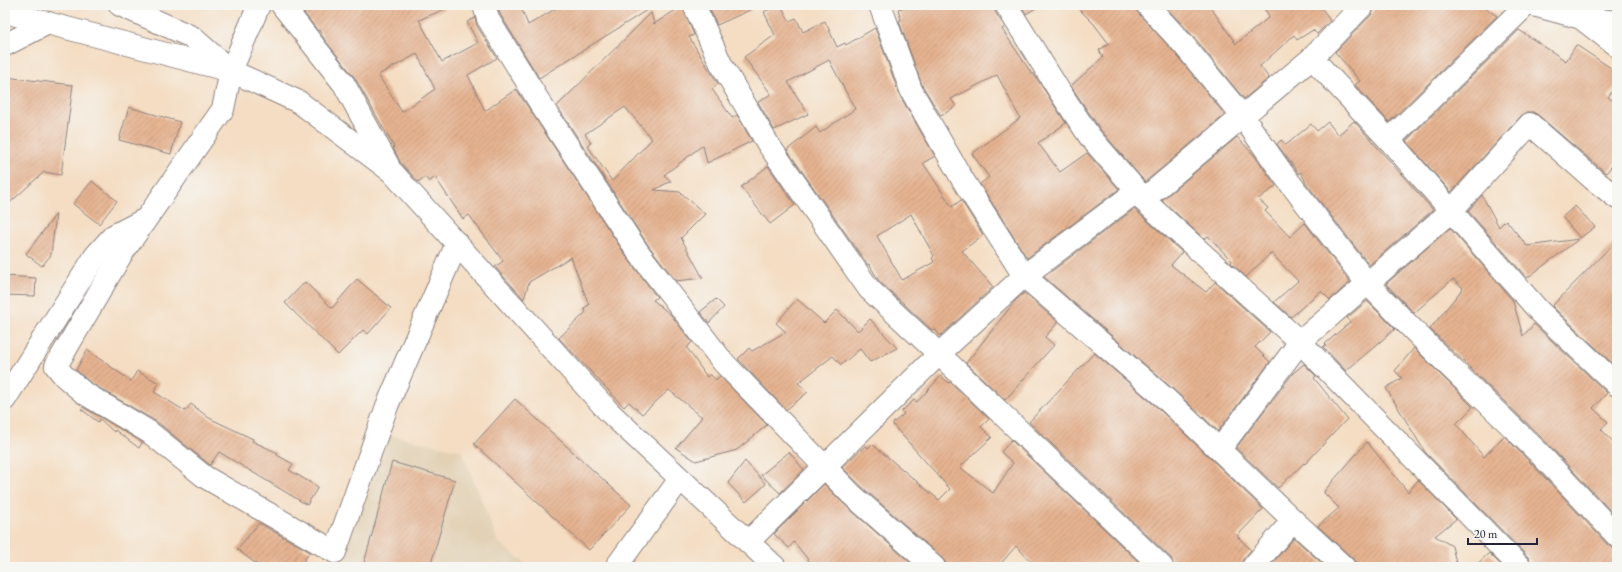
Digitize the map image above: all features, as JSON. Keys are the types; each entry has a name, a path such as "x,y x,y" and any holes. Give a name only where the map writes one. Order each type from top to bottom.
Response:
{"street":[{"path":"120,5 192,38 231,71"},
{"path":"259,5 231,71 223,109 121,255 56,366 64,376 84,393 149,432 205,477 335,552 387,406 456,243"},
{"path":"282,5 344,84 392,172"},
{"path":"484,5 488,19 545,111 638,252 723,362 851,494 934,567"},
{"path":"694,5 721,64 768,144 869,289 1162,567"},
{"path":"880,5 911,90 961,177 1024,276 1166,399 1344,567"},
{"path":"1006,5 1090,137 1140,195 1300,342 1520,567"},
{"path":"1147,5 1183,44 1243,117 1283,174 1367,282 1444,361 1538,452 1617,536"},
{"path":"748,542 939,354 1024,276 1140,195 1243,117 1312,58 1363,5"},
{"path":"1389,140 1526,5"},
{"path":"1533,5 1581,12 1617,22"},
{"path":"5,12 231,71 299,102 392,172 609,412 774,567"},
{"path":"1581,12 1617,46"},
{"path":"5,45 16,38 48,23"},
{"path":"1312,58 1389,140 1539,311 1617,385"},
{"path":"1220,449 1300,342 1451,210 1530,124 1592,179 1617,198"},
{"path":"5,399 96,256 113,236 146,219"},
{"path":"616,567 680,479"},
{"path":"1253,567 1293,520"}],"shaded area":[{"path":"390,435 462,451 498,542 530,567 341,567 341,562"}],"building":[{"path":"298,5 454,5 419,20 442,62 478,43 467,22 475,18 477,26 497,58 468,75 485,111 516,89 628,259 657,297 653,300 671,315 692,342 687,348 707,377 710,374 716,380 720,376 767,425 737,450 696,461 676,448 702,417 669,390 642,414 629,402 624,407 559,338 586,312 584,308 589,305 571,257 529,282 524,299 495,267 503,261 469,215 463,219 435,177 429,182 425,177 418,182 400,162 393,148 394,147 355,78 324,39 319,30 318,31","holes":["417,54 435,89 402,112 378,75"]},
{"path":"501,5 520,5 528,25 562,5 655,5 539,78 500,14 498,7"},
{"path":"708,5 761,5 717,25"},
{"path":"781,5 789,21 796,18 803,32 825,21 837,47 845,43 846,45 875,28 900,96 935,156 923,163 952,207 961,200 983,235 962,251 993,287 940,336 935,329 932,330 879,281 869,264 868,265 787,150 816,127 820,133 855,109 829,60 788,82 808,114 774,130 758,102 771,94 744,57 775,35 764,12","holes":["911,214 934,256 932,258 934,262 902,280 877,236"]},
{"path":"913,5 994,5 995,12 1005,27 1002,29 1066,123 1038,143 1060,172 1087,153 1119,189 1027,258 980,184 989,177 972,154 1020,118 997,75 951,99 956,106 941,116 922,85 899,21 901,20 898,9"},
{"path":"1021,5 1041,5 1026,14"},
{"path":"1075,5 1135,5 1138,13 1174,52 1225,115 1145,182 1100,129 1071,86 1103,57 1099,50 1109,44 1094,24"},
{"path":"1164,5 1209,5 1236,44 1268,18 1269,16 1262,5 1320,5 1330,21 1317,34 1313,30 1297,40 1294,35 1260,66 1269,78 1244,99 1193,36"},
{"path":"1375,5 1481,5 1497,16 1389,122 1355,85 1360,81 1335,52 1372,14"},
{"path":"682,6 694,35 689,37 718,84 712,89 732,118 737,115 752,141 707,163 703,145 664,175 671,181 654,190 680,192 705,214 681,238 703,278 676,281 648,245 557,106 651,13 654,24","holes":["625,107 652,139 612,181 587,145 591,143 585,134"]},
{"path":"1519,30 1566,61 1576,45 1617,72 1617,84 1608,97 1617,104 1617,160 1606,173 1538,115 1533,112 1526,112 1451,192 1406,141"},
{"path":"5,77 73,85 61,175 44,172 5,207"},
{"path":"129,107 180,122 171,154 119,140"},
{"path":"1354,121 1433,210 1369,265 1306,183 1301,172 1299,174 1277,144 1281,140 1286,145 1311,124 1317,131 1328,122 1338,135"},
{"path":"1237,137 1254,155 1276,186 1258,199 1268,208 1265,211 1290,237 1305,223 1350,282 1330,300 1321,291 1291,317 1274,302 1298,281 1271,253 1246,277 1231,263 1232,261 1208,236 1204,239 1162,200"},
{"path":"768,166 795,205 770,224 741,187"},
{"path":"92,181 117,201 99,224 73,204"},
{"path":"1482,195 1499,227 1506,220 1527,246 1579,239 1527,278 1468,211"},
{"path":"1575,206 1595,227 1580,238 1562,217"},
{"path":"1134,209 1182,252 1171,265 1206,292 1215,282 1270,332 1255,347 1270,362 1218,431 1174,390 1044,277"},
{"path":"56,214 51,255 42,266 26,254"},
{"path":"1450,228 1513,301 1523,336 1534,324 1607,393 1593,408 1608,422 1601,429 1617,446 1617,518 1547,443 1430,329 1463,288 1453,279 1414,313 1386,284"},
{"path":"1617,240 1617,368 1552,306"},
{"path":"5,276 36,278 35,296 5,295"},
{"path":"357,279 391,308 368,334 363,330 338,355 285,303 305,282 332,308"},
{"path":"1024,293 1058,322 1045,337 1054,345 1005,400 966,363 1016,300"},
{"path":"716,299 724,307 709,323 700,312"},
{"path":"797,299 824,323 837,310 858,331 870,319 897,348 870,362 860,349 841,365 833,356 798,383 808,392 786,410 738,359 749,348 752,351 786,332 776,323"},
{"path":"1367,301 1395,329 1346,371 1323,347 1350,322 1347,318"},
{"path":"1414,348 1473,407 1456,424 1484,457 1504,436 1608,545 1613,548 1617,548 1617,567 1532,567 1529,558 1425,452 1386,388 1402,378 1395,371"},
{"path":"87,350 131,381 137,371 159,383 154,392 185,411 191,404 209,418 278,453 277,455 293,464 289,470 318,487 307,505 219,452 210,465 157,422 91,383 76,370"},
{"path":"1094,353 1158,408 1263,509 1237,536 1251,550 1243,559 1241,567 1174,567 1171,558 1029,422"},
{"path":"1304,364 1316,376 1314,378 1347,419 1305,464 1304,463 1278,488 1236,448 1293,373"},
{"path":"941,376 949,383 950,382 989,419 981,427 992,437 960,467 993,493 1013,463 1001,452 1011,440 1144,567 1036,567 1016,546 998,567 946,567 946,563 942,558 842,467 866,445 868,448 872,444 939,500 950,489 893,425 893,423 904,414 902,411 914,400 917,402"},
{"path":"515,399 631,505 589,550 474,444"},
{"path":"83,407 142,442 139,448 115,430 114,432 100,419 98,422 81,409"},
{"path":"1367,442 1408,492 1418,480 1456,519 1435,536 1452,546 1457,567 1356,567 1356,563 1352,558 1318,526 1339,508 1324,493 1325,490"},
{"path":"789,452 804,470 780,493 761,475"},
{"path":"745,461 766,484 746,502 728,483"},
{"path":"392,462 455,480 430,567 363,567"},
{"path":"824,484 843,503 915,567 814,567 794,542 789,548 774,534"},
{"path":"259,523 310,552 299,567 260,567 237,549"},
{"path":"1294,538 1326,567 1269,567"},
{"path":"1489,553 1503,567 1474,567"}]}
